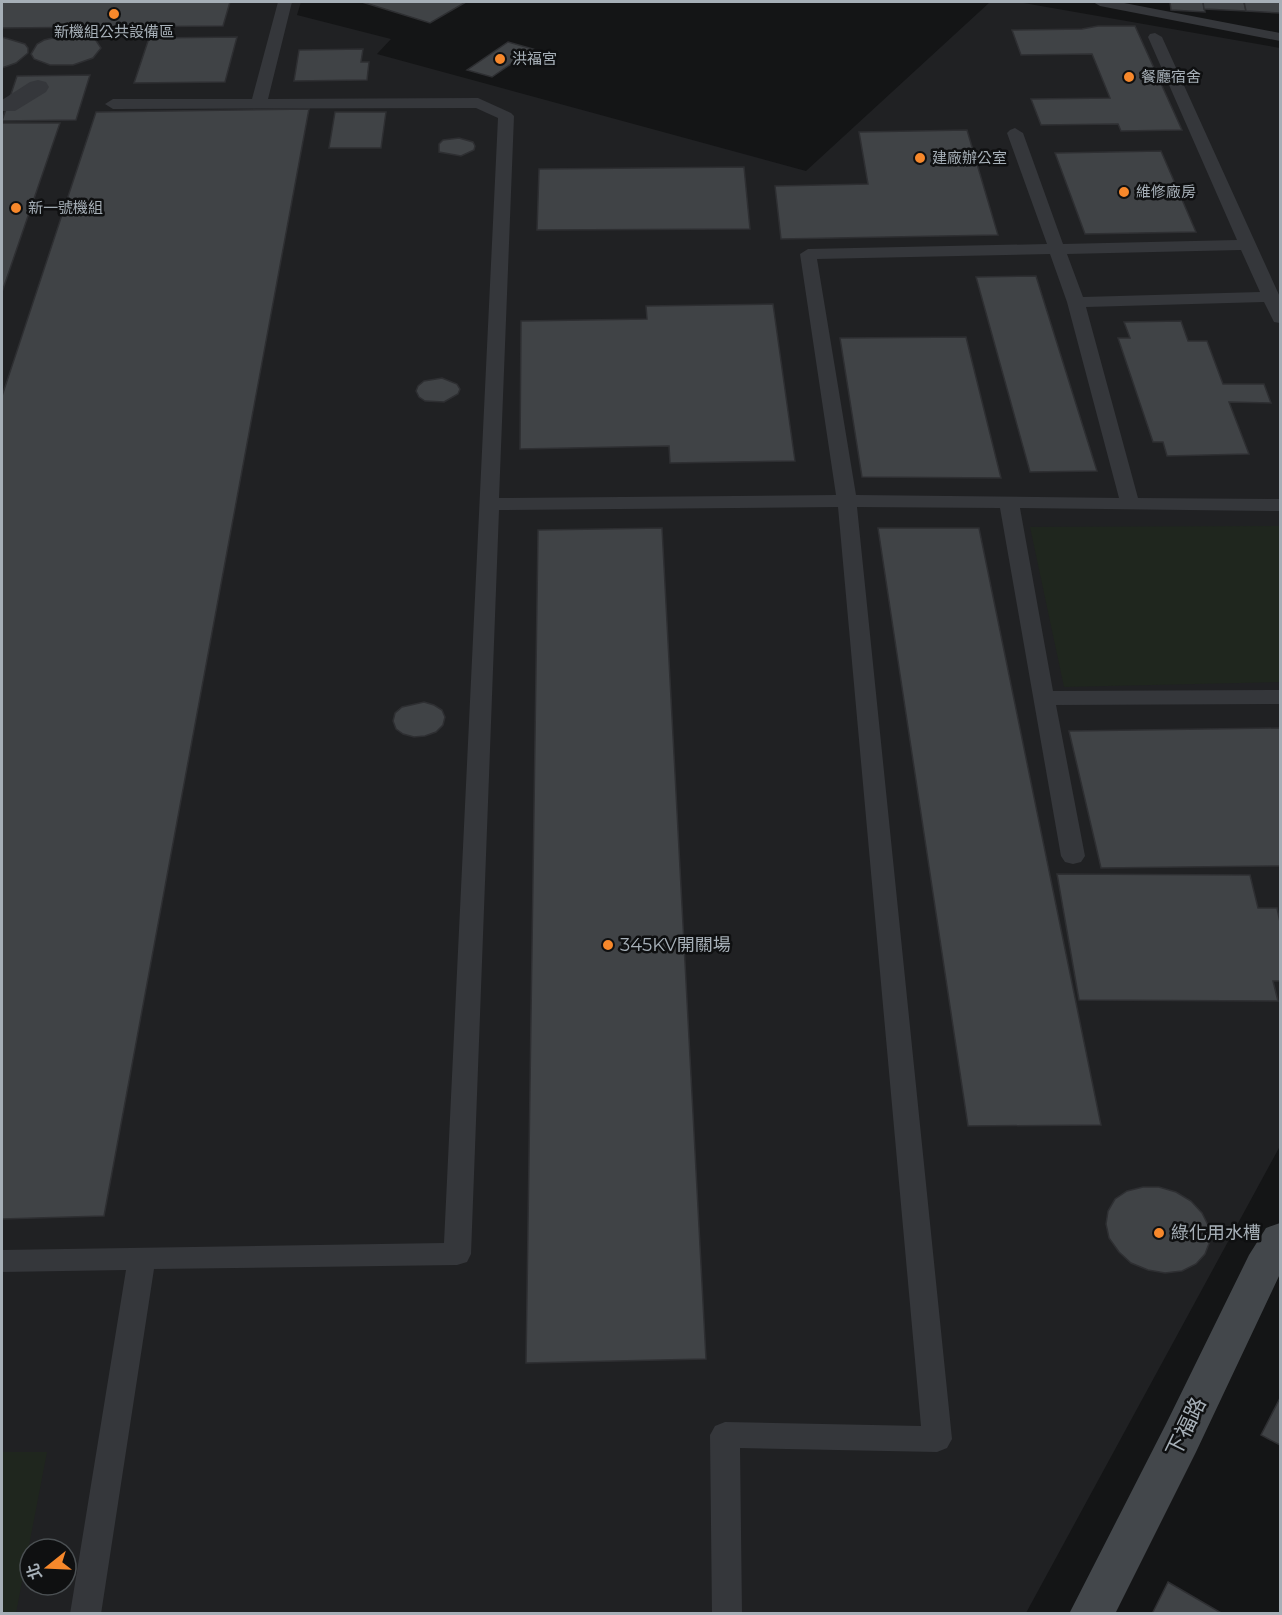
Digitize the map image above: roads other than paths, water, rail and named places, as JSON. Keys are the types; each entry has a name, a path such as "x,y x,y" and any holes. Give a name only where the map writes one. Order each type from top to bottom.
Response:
{"main road":[{"name":"下福路","path":"1091,1614 1275,1260"}],"street":[{"path":"4,106 38,87"}],"lane":[{"path":"259,103 285,2"},
{"path":"1100,2 1281,37"},
{"path":"1155,37 1281,318"},
{"path":"2,1261 457,1254 506,116 478,103 113,104"},
{"path":"1015,133 1076,302 1130,504"},
{"path":"728,1614 725,1435 938,1438 847,501 808,254 1249,245"},
{"path":"1076,302 1272,297"},
{"path":"489,504 847,501 1281,505"},
{"path":"1009,503 1073,856"},
{"path":"1044,698 1281,697"},
{"path":"85,1614 141,1258"}],"place":[{"name":"新機組公共設備區","path":"114,14"},
{"name":"洪福宮","path":"500,59"},
{"name":"餐廳宿舍","path":"1129,77"},
{"name":"建廠辦公室","path":"920,158"},
{"name":"維修廠房","path":"1124,192"},
{"name":"新一號機組","path":"16,208"},
{"name":"345KV開關場","path":"608,945"},
{"name":"綠化用水槽","path":"1159,1233"}]}
